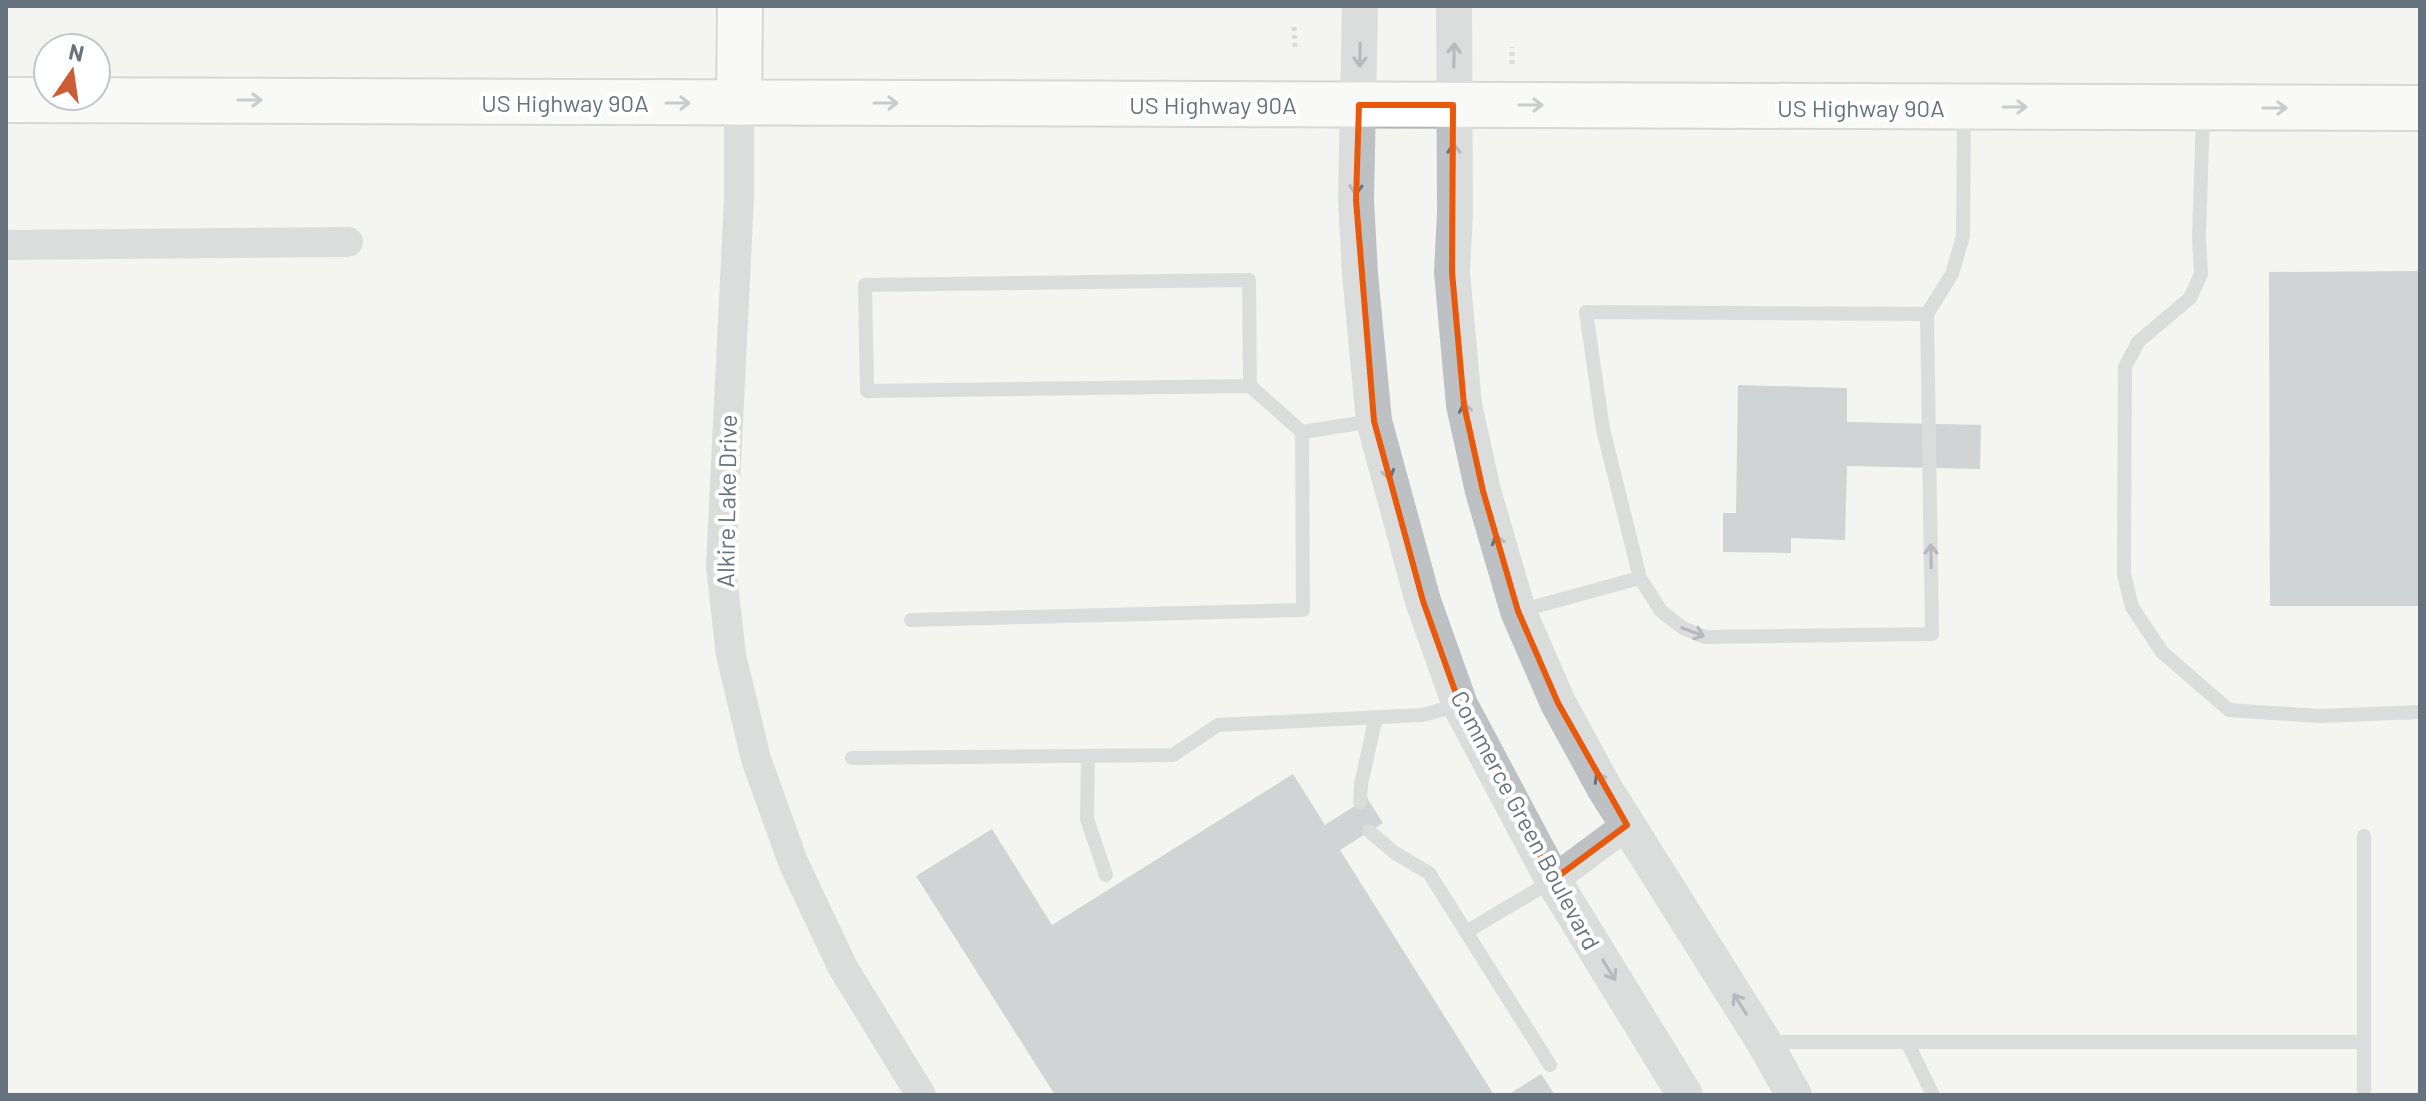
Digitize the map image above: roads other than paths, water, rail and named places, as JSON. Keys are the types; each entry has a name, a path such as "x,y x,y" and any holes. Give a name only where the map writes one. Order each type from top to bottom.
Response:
{"main road":[{"path":"739,103 740,6"},
{"name":"US Highway 90A","path":"6,100 2420,108"}],"street":[{"name":"Commerce Green Boulevard","path":"1360,6 1356,200 1374,421 1423,601 1460,705 1553,880 1685,1095"},
{"path":"1454,6 1455,213 1452,272 1464,405 1483,491 1518,611 1558,703 1605,789 1794,1095"},
{"name":"Alkire Lake Drive","path":"739,103 739,198 721,566 731,655 756,759 793,862 842,966 921,1095"},
{"path":"6,245 348,242"},
{"path":"1553,880 1627,825"}],"lane":[{"path":"1927,314 1586,312 1603,429 1640,578 1661,611 1683,628 1705,637 1932,634 1927,314 1952,274 1963,236 1964,107"},
{"path":"2203,108 2199,237 2201,274 2190,298 2138,342 2125,367 2124,574 2132,607 2162,652 2229,710 2319,716 2420,712"},
{"path":"911,620 1303,610 1302,432 1250,386 867,391 865,285 1249,280 1250,386"},
{"path":"1302,432 1374,421"},
{"path":"1518,611 1640,578"},
{"path":"852,758 1173,755 1218,725 1422,715 1460,705"},
{"path":"1360,802 1376,717"},
{"path":"1088,756 1087,819 1106,875"},
{"path":"1369,831 1395,853 1429,873 1550,1065"},
{"path":"2364,836 2364,1095"},
{"path":"1466,932 1553,880"},
{"path":"1764,1042 2364,1042"},
{"path":"1907,1042 1933,1095"}]}
